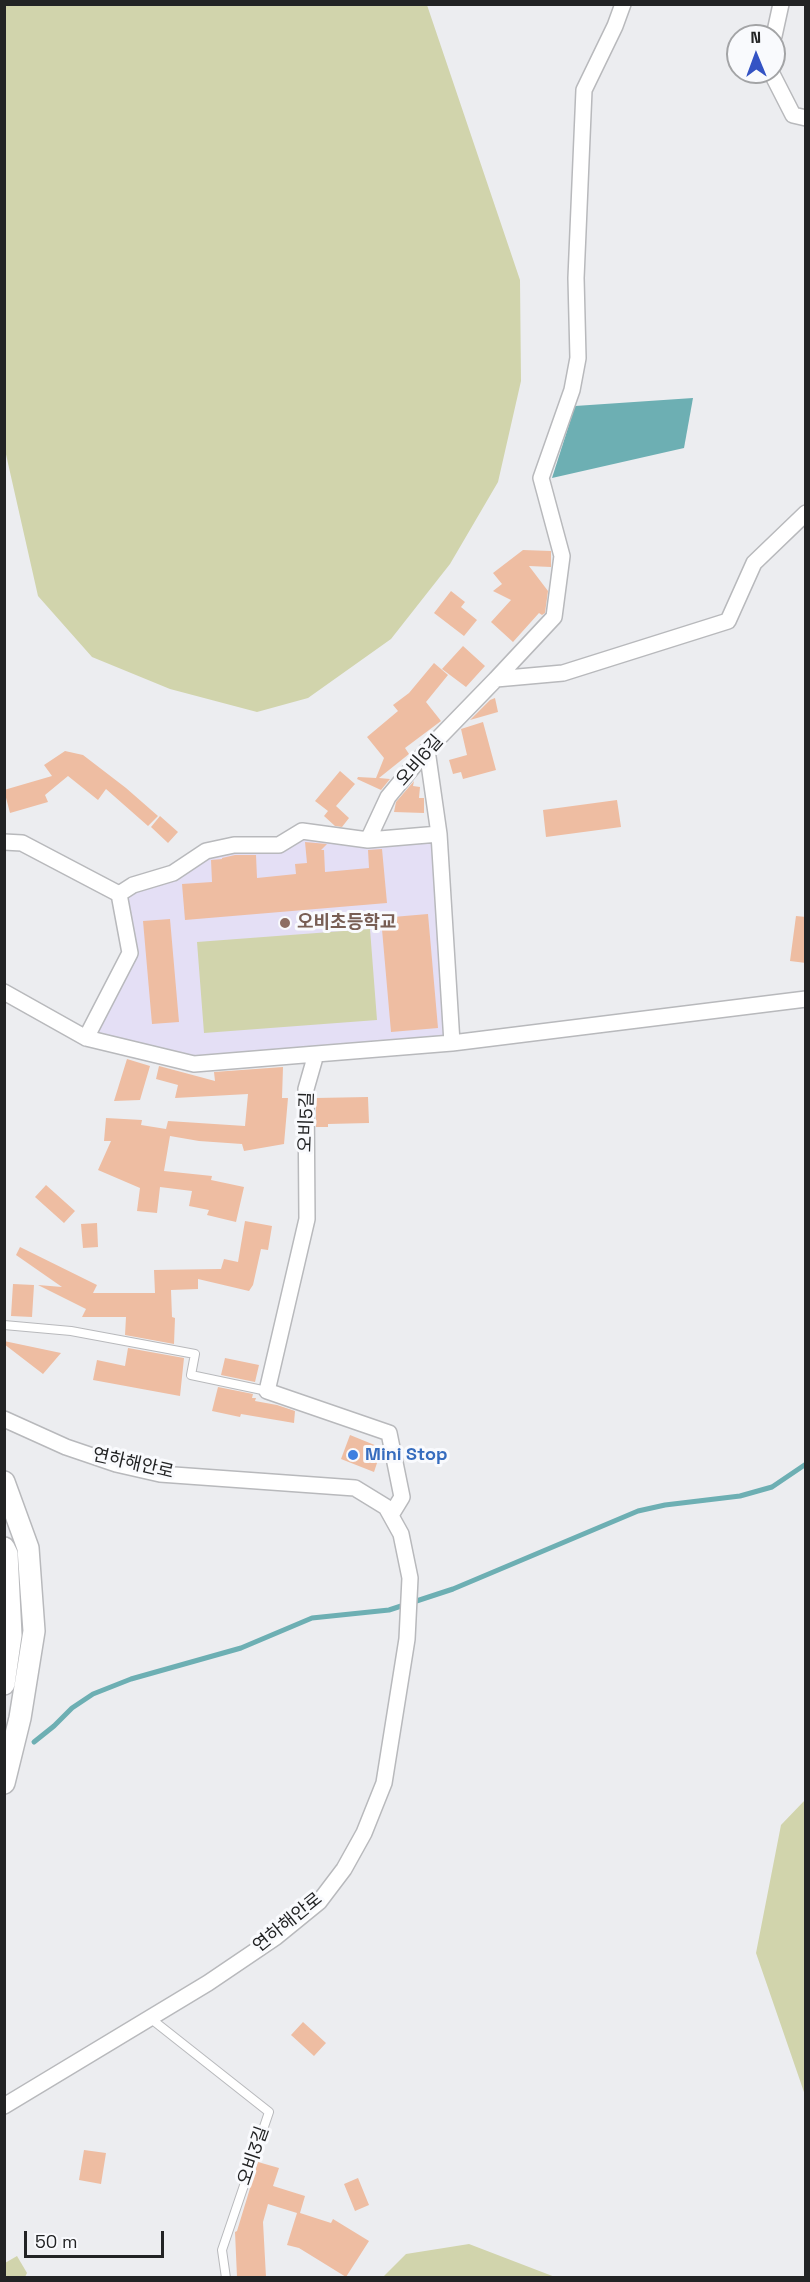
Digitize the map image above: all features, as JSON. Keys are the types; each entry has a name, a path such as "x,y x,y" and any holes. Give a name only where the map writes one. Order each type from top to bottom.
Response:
{"street":[{"name":"오비6길","path":"368,840 388,797 427,750 554,617 562,556 541,478 572,390 578,358 576,278 584,90 615,27 622,4"},
{"path":"777,24 781,4"},
{"path":"777,84 793,116 806,118"},
{"path":"496,679 563,673 728,621 754,563 806,513"},
{"path":"427,750 439,834 452,1043"},
{"path":"119,894 133,885 173,873 206,850 234,845 279,845 302,831 368,840 439,834"},
{"path":"4,842 22,843 119,894"},
{"path":"86,1038 130,953 119,894"},
{"path":"4,992 86,1038 194,1064 452,1043 806,999"},
{"name":"오비5길","path":"267,1391 307,1220 306,1089 316,1054"},
{"path":"267,1391 389,1433 402,1497 391,1515"},
{"name":"연하해안로","path":"4,1419 76,1450 116,1464 160,1474 355,1488 386,1507 391,1515 401,1534 410,1578 407,1639 384,1783 364,1833 344,1869 319,1902 276,1937 208,1983 4,2106"},
{"path":"4,1482 28,1548 34,1631 20,1718 4,1783"},
{"path":"4,1548 7,1554 11,1635 4,1684"}],"lane":[{"path":"4,1325 71,1331 195,1354 191,1375 267,1391"},
{"name":"오비3길","path":"149,2018 269,2112 222,2250 226,2277"}],"shaded area":[{"name":"오비초등학교","path":"302,831 439,834 452,1043 194,1064 86,1038 130,953 119,894 206,851 279,845"}],"green space":[{"path":"4,5 427,5 520,280 521,381 498,482 450,564 391,639 308,698 257,712 170,689 92,657 38,596 5,450"},
{"path":"370,929 377,1020 204,1033 197,942"},
{"path":"805,1800 805,2095 756,1953 781,1825"},
{"path":"469,2244 555,2277 383,2277 406,2254"},
{"path":"17,2256 27,2273 25,2277 5,2277 5,2263"}],"water":[{"path":"693,398 684,448 552,478 575,406"}],"building":[{"path":"523,550 551,551 551,567 529,566 548,591 545,613 542,615 539,613 513,642 491,622 511,600 493,591 502,584 493,573"},
{"path":"451,591 465,602 461,607 477,620 464,636 434,613"},
{"path":"463,646 485,666 466,687 442,669"},
{"path":"434,663 448,675 426,702 441,721 405,748 409,754 379,778 390,779 381,790 357,779 358,777 376,778 384,758 367,737 398,711 393,705 409,693"},
{"path":"495,698 498,712 470,720 490,700"},
{"path":"483,722 496,770 463,779 461,772 453,774 449,760 467,755 461,729"},
{"path":"65,751 83,755 158,816 148,826 106,789 98,800 68,776 45,795 48,802 10,813 4,790 52,776 44,765"},
{"path":"340,771 355,784 336,806 349,818 342,827 335,826 324,816 328,811 315,801"},
{"path":"414,781 413,786 420,787 419,798 424,798 424,813 394,812 396,802"},
{"path":"617,800 621,827 546,837 543,810"},
{"path":"160,816 178,832 168,843 151,827"},
{"path":"305,842 327,844 321,850 324,850 325,872 369,868 368,850 382,849 387,903 185,920 182,884 212,882 211,860 235,855 256,855 257,878 296,874 295,864 307,863"},
{"path":"428,914 438,1028 391,1032 381,918"},
{"path":"796,916 806,917 806,963 790,961"},
{"path":"170,919 179,1022 152,1024 143,921"},
{"path":"127,1059 150,1066 140,1100 114,1101"},
{"path":"159,1066 215,1081 214,1072 283,1067 282,1098 288,1098 284,1144 244,1151 242,1144 170,1136 164,1171 212,1176 211,1180 244,1187 236,1222 207,1215 209,1210 189,1206 192,1191 160,1187 157,1213 137,1211 140,1188 98,1170 111,1141 104,1141 106,1118 142,1120 141,1125 166,1129 168,1121 245,1126 248,1094 175,1098 178,1085 156,1079"},
{"path":"368,1097 369,1123 328,1124 328,1127 316,1127 316,1098"},
{"path":"46,1185 75,1211 64,1223 35,1197"},
{"path":"245,1221 272,1226 268,1250 261,1249 253,1285 249,1291 198,1279 198,1289 171,1290 172,1317 175,1318 174,1344 125,1335 126,1317 82,1317 86,1309 38,1285 62,1287 16,1255 20,1247 97,1285 93,1293 155,1293 154,1270 221,1269 224,1259 238,1262"},
{"path":"97,1223 98,1247 83,1248 81,1224"},
{"path":"13,1284 34,1285 32,1317 11,1316"},
{"path":"4,1341 61,1353 43,1374 4,1344"},
{"path":"128,1348 184,1358 180,1396 93,1380 97,1360 125,1366"},
{"path":"225,1358 259,1365 255,1382 221,1375"},
{"path":"218,1387 253,1394 252,1398 256,1398 255,1401 295,1411 294,1423 241,1414 240,1417 212,1411"},
{"path":"350,1435 382,1448 374,1472 341,1459"},
{"path":"303,2022 326,2043 314,2056 291,2035"},
{"path":"84,2150 106,2153 101,2184 79,2180"},
{"path":"258,2162 279,2168 273,2186 305,2196 300,2213 331,2223 333,2219 369,2241 346,2277 299,2248 287,2245 297,2213 268,2204 263,2222 266,2277 237,2277 235,2232"},
{"path":"358,2178 369,2205 355,2211 344,2184"}],"waterway":[{"path":"34,1742 72,1708 93,1694 131,1679 241,1648 312,1618 389,1610 453,1589 638,1511 665,1505 740,1496 772,1487 806,1464"}],"place":[{"name":"오비초등학교","path":"285,923"},
{"name":"Mini Stop","path":"353,1455"}]}
